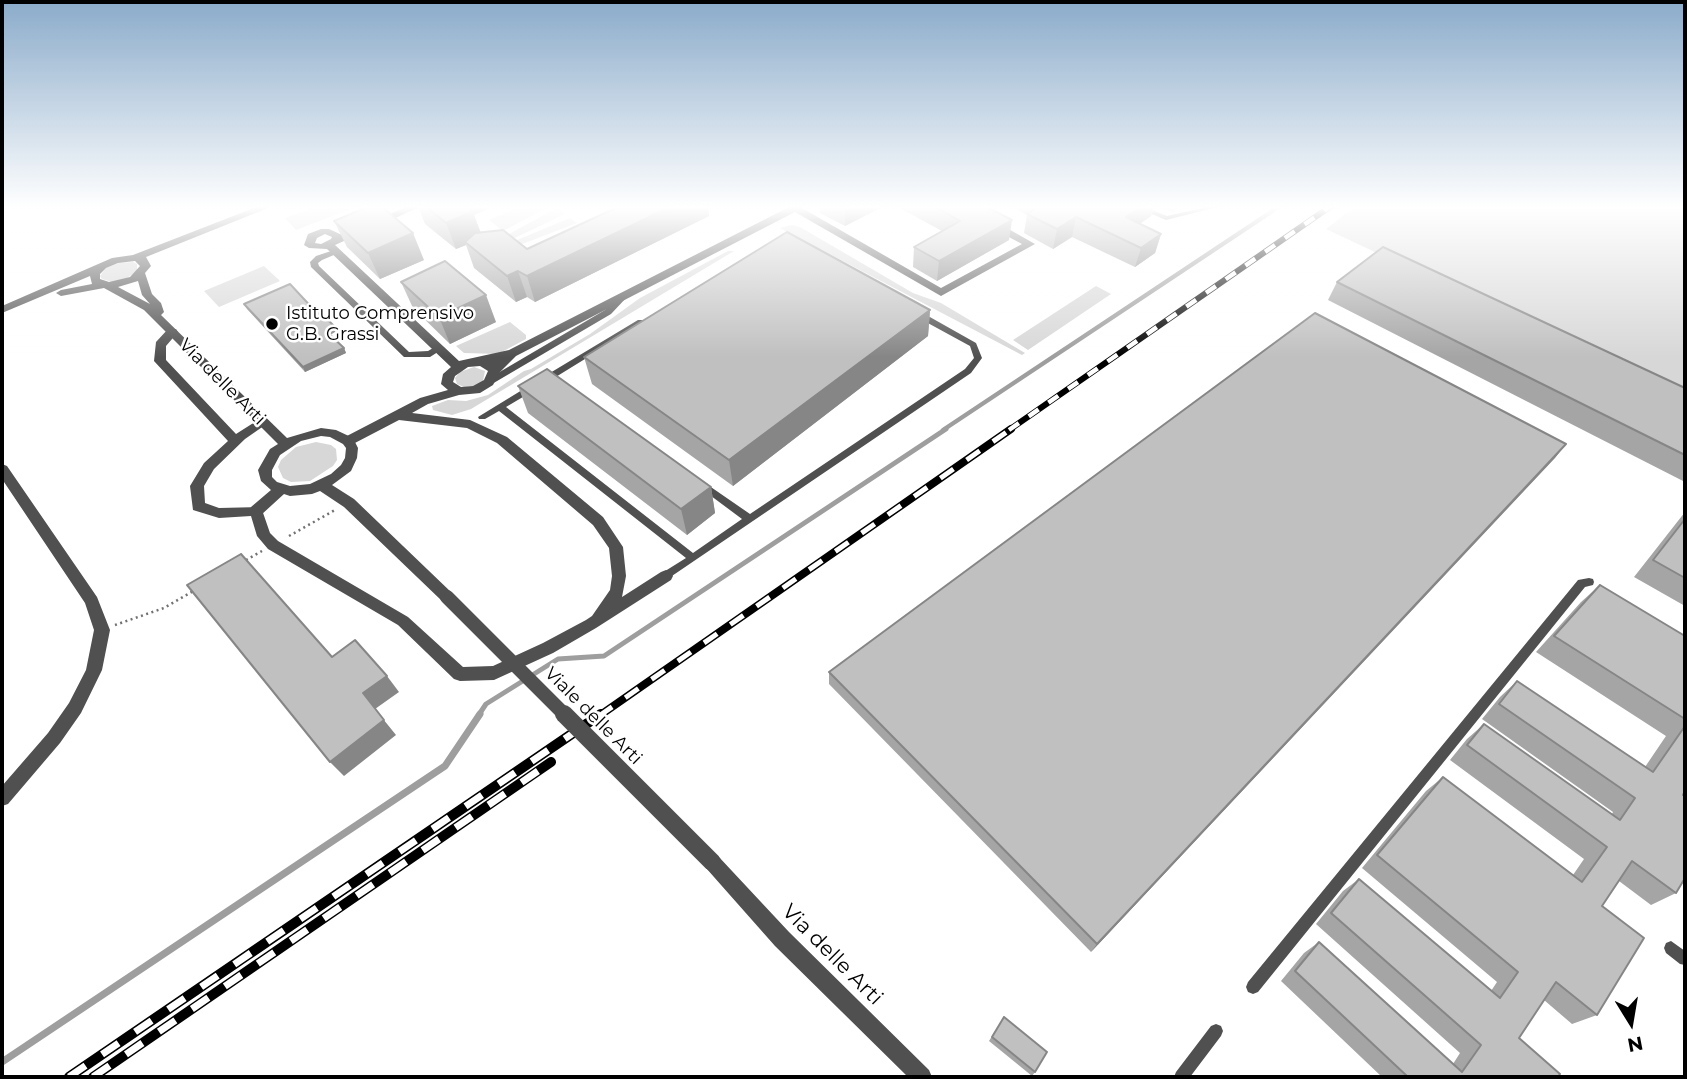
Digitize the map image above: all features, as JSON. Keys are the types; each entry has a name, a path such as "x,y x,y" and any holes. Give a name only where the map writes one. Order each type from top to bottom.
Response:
{"street":[{"path":"2,310 116,260 139,256"},
{"path":"19,304 126,282 161,256"},
{"path":"345,256 457,366"},
{"path":"424,401 457,366 513,353 702,256"},
{"path":"880,256 941,293 1008,256"},
{"path":"135,258 143,260 147,295 155,303 160,320"},
{"path":"102,266 94,278 143,305 160,320"},
{"name":"Via delle Arti","path":"160,320 285,444"},
{"path":"172,332 160,345 160,361 235,441"},
{"path":"348,440 424,401 459,391 476,390 513,353"},
{"path":"481,362 491,366 491,377"},
{"path":"447,379 451,388 459,391"},
{"path":"397,415 476,421 598,521 616,547 619,576 617,592 591,624"},
{"path":"262,423 235,441 200,478 196,489 196,503 202,509 219,513 256,511 281,489"},
{"path":"321,432 332,433 348,440 352,448 346,468 322,485 300,491 281,489 266,478 265,470 275,452 285,444 321,432"},
{"path":"2,469 92,601 102,630 94,670 75,708 45,748 2,797"},
{"path":"322,485 349,503"},
{"name":"Viale delle Arti","path":"349,503 712,862"},
{"path":"256,511 264,536 273,545 403,621 460,674 494,673 591,624 666,576"},
{"name":"Via delle Arti","path":"712,862 782,939 922,1077"}],"lane":[{"path":"321,256 314,262 315,267 407,355 430,354 438,348"},
{"path":"491,377 608,312 623,297"},
{"path":"666,576 974,364 978,358 973,345 914,312"},
{"path":"476,421 655,314"},
{"path":"551,376 562,384"},
{"path":"500,407 693,558"},
{"path":"694,480 749,519"},
{"path":"1253,987 1582,583 1589,582"},
{"path":"1671,948 1685,959"},
{"path":"1181,1077 1216,1031"}],"path":[{"path":"240,564 349,503"},
{"path":"102,630 164,608 196,589"}],"shaded area":[{"path":"718,256 725,256 471,409 452,415 433,410 432,406 448,400 466,401 488,395 524,371 590,334 640,298"},
{"path":"834,256 850,256 913,293 941,303 1025,353 1022,355"},
{"path":"1384,256 1685,256 1685,398"},
{"path":"133,262 137,264 137,271 127,278 112,282 100,276 106,268"},
{"path":"264,266 280,281 219,307 204,291"},
{"path":"1096,286 1111,294 1028,350 1013,340"},
{"path":"510,322 526,335 526,339 498,354 464,353 456,346"},
{"path":"474,367 485,371 483,381 474,386 464,387 457,384 455,378 460,372"},
{"path":"316,442 331,445 336,449 337,460 333,466 310,481 291,482 283,478 278,467 281,460 296,447"}],"building":[{"path":"483,256 568,256 527,276 518,271 507,276"},
{"path":"747,256 832,256 930,310 729,460 584,357"},
{"path":"931,256 947,256 939,261"},
{"path":"1371,256 1403,256 1685,388 1685,455 1337,282"},
{"path":"445,261 486,295 439,317 401,282"},
{"path":"290,284 316,312 319,311 335,327 326,331 344,348 303,367 244,304"},
{"path":"1315,313 1566,444 1097,944 829,672"},
{"path":"547,369 711,487 681,509 518,386"},
{"path":"1685,519 1685,578 1653,560"},
{"path":"241,554 332,657 355,640 387,676 363,693 384,720 330,762 187,585"},
{"path":"1600,585 1685,636 1685,719 1554,636"},
{"path":"1517,681 1653,772 1685,726 1685,878 1676,893 1632,861 1602,906 1644,938 1597,1015 1556,982 1519,1038 1560,1074 1558,1077 1408,1077 1295,971 1319,942 1462,1072 1481,1045 1331,913 1359,879 1500,998 1518,972 1377,855 1443,777 1582,882 1607,847 1467,745 1484,724 1620,820 1635,798 1499,704"},
{"path":"1004,1017 1047,1052 1035,1072 992,1037"}],"waterway":[{"path":"943,430 1204,256"},
{"path":"478,716 486,704 558,659 604,656 946,429"},
{"path":"2,1062 445,766 480,714"}],"railway":[{"path":"1009,430 1259,256"},
{"path":"599,716 1011,429"},
{"path":"69,1077 601,714"},
{"path":"93,1077 551,762"}],"place":[{"name":"Istituto Comprensivo G.B. Grassi","path":"272,324"}]}
